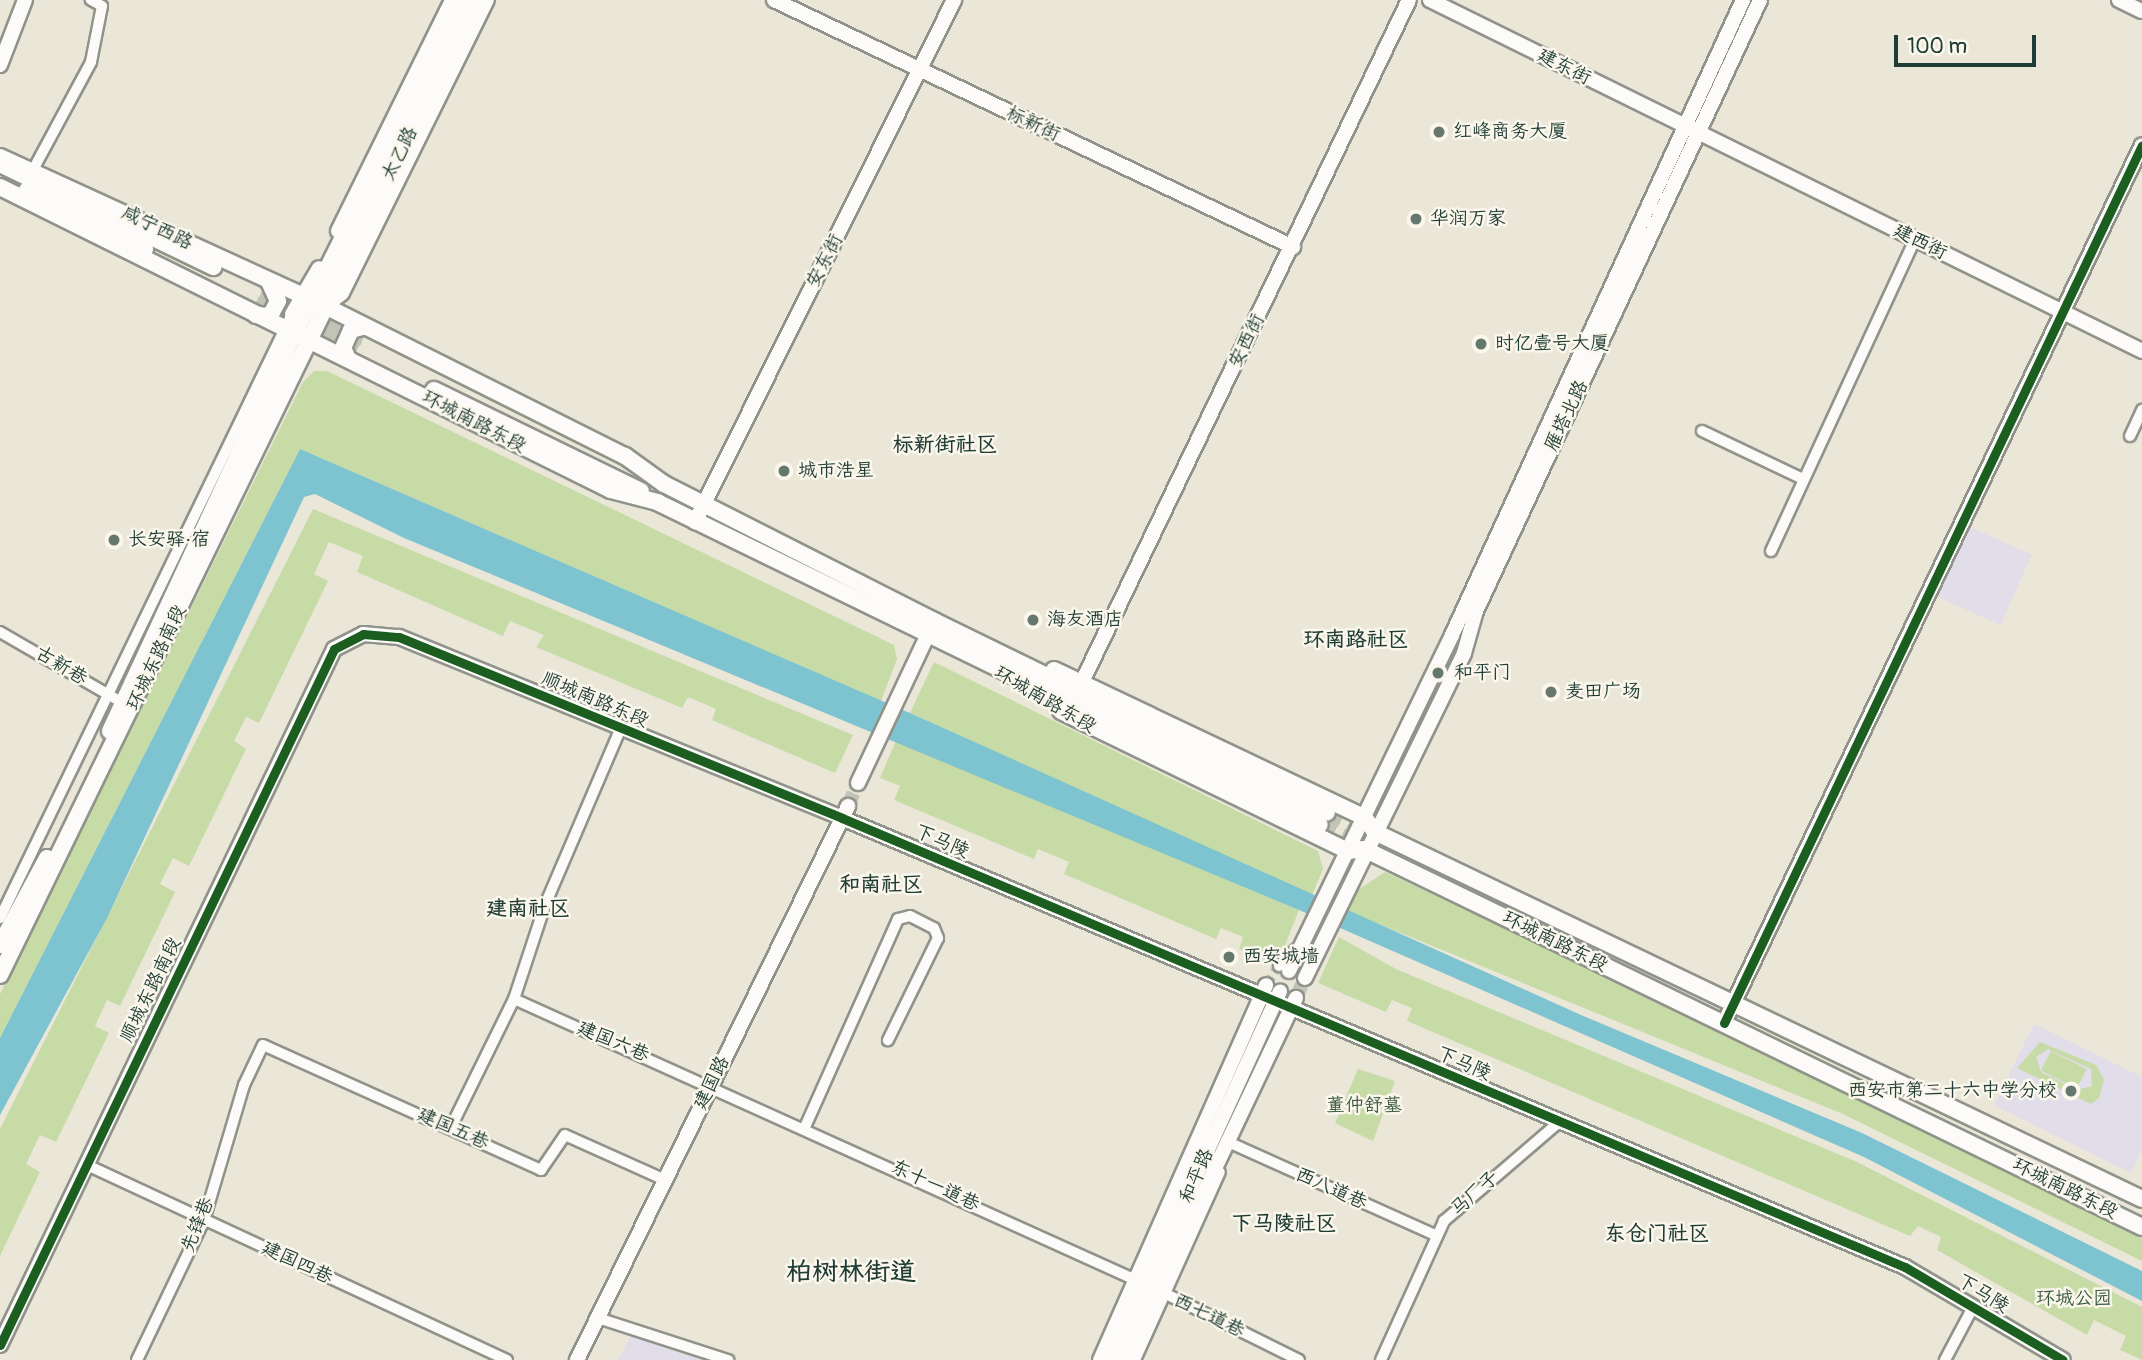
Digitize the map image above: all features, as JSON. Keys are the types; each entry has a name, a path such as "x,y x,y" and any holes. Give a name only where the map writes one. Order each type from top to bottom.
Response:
{"main road":[{"name":"太乙路","path":"313,301 462,0"},
{"name":"太乙路","path":"313,301 475,0"},
{"name":"咸宁西路","path":"0,157 31,166 261,298 295,328"},
{"name":"咸宁西路","path":"0,164 261,298"},
{"name":"咸宁西路","path":"0,177 261,298"},
{"name":"咸宁西路","path":"3,191 261,298 313,301"},
{"path":"295,328 313,301"},
{"name":"环城南路东段","path":"313,301 358,344 611,490 657,502 927,638 1083,680 1364,817 1375,832 2142,1199"},
{"name":"环城南路东段","path":"295,328 358,344 625,456 664,484 934,621 1083,724 1724,1023 2142,1227"},
{"name":"环城东路南段","path":"0,945 123,703 295,328"},
{"name":"环城东路南段","path":"2,972 295,328"},
{"name":"环城南路东段","path":"974,649 1323,819"}],"street":[{"path":"0,65 25,0"},
{"path":"0,151 31,166 91,62 102,6 91,0"},
{"path":"0,918 108,694 295,328 313,301 452,0"},
{"path":"313,301 342,293 487,0"},
{"name":"标新街","path":"774,0 1293,247"},
{"name":"安东街","path":"695,522 954,0"},
{"name":"安西街","path":"1083,680 1293,247 1409,0"},
{"name":"建东街","path":"1430,0 1698,135"},
{"name":"雁塔北路","path":"1356,850 1364,817 1743,0"},
{"name":"雁塔北路","path":"1375,832 1464,653 1476,611 1760,0"},
{"path":"2119,0 2142,11"},
{"name":"建西街","path":"1698,135 2142,351"},
{"path":"1724,1023 2142,145"},
{"path":"1771,551 1915,240"},
{"path":"2130,436 2142,410"},
{"path":"1702,431 1803,479"},
{"path":"858,783 934,621"},
{"name":"古新巷","path":"0,632 123,703"},
{"name":"顺城南路东段","path":"334,649 363,634 399,637 620,730 845,812"},
{"name":"顺城东路南段","path":"0,1345 334,649"},
{"path":"451,1127 514,999 545,905 620,730"},
{"name":"下马陵","path":"845,812 1293,1004 1558,1123 1905,1267 1972,1309 2063,1360"},
{"name":"建国路","path":"577,1360 845,812"},
{"path":"1305,978 1315,939 1345,872 1356,850 1375,832"},
{"path":"805,1127 898,919 910,916 934,928 938,938 888,1040"},
{"path":"1284,969 1315,939"},
{"name":"和平路","path":"1124,1360 1270,995"},
{"name":"建国六巷","path":"514,999 712,1084"},
{"name":"和平路","path":"1112,1360 1229,1143 1233,1126 1293,1004"},
{"name":"建国五巷","path":"244,1085 263,1045 451,1127 541,1170 565,1135 665,1180"},
{"name":"东十一道巷","path":"712,1084 1152,1287"},
{"name":"先锋巷","path":"137,1360 204,1220 244,1085"},
{"name":"马厂子","path":"1381,1360 1444,1221 1558,1123"},
{"name":"西八道巷","path":"1229,1143 1437,1236"},
{"name":"建国四巷","path":"87,1165 507,1360"},
{"path":"1100,1360 1152,1287"},
{"path":"1135,1360 1152,1287"},
{"name":"西七道巷","path":"1152,1287 1299,1360"},
{"path":"1945,1360 1972,1309"},
{"path":"598,1318 728,1360"}],"shaded area":[{"path":"1965,525 2032,555 2000,625 1934,595"},
{"name":"西安市第二十六中学分校","path":"2034,1024 2142,1077 2142,1150 2131,1173 1994,1105"},
{"path":"632,1334 715,1360 618,1360"}],"green space":[{"path":"314,371 327,371 894,645 897,659 881,701 300,449 0,1038 0,994 303,382"},
{"path":"313,509 853,735 835,773 712,720 716,709 688,697 682,708 536,647 544,635 510,621 503,636 357,572 363,556 329,542 314,574 328,581 259,723 246,717 234,741 246,749 189,866 173,858 160,884 175,892 120,1006 107,1000 95,1026 109,1033 56,1142 40,1135 26,1164 40,1172 0,1256 0,1129"},
{"path":"934,662 1318,851 1323,869 1312,895 910,713"},
{"path":"896,741 1299,910 1277,965 1239,949 1243,937 1221,928 1216,939 1064,874 1069,862 1038,849 1034,859 894,800 900,786 880,778"},
{"path":"1385,872 2142,1230 2142,1261 1843,1114 1347,911 1358,890"},
{"name":"环城公园","path":"1339,937 1396,969 1857,1162 2142,1307 2142,1360 2120,1350 2126,1336 2094,1320 2087,1335 1937,1250 1941,1237 1918,1226 1910,1236 1407,1021 1412,1008 1392,1000 1386,1012 1318,983"},
{"path":"2040,1042 2096,1065 2104,1080 2099,1098 2091,1104 2017,1068","holes":["2048,1049 2091,1069 2092,1086 2077,1090 2041,1072 2036,1057"]},
{"path":"2051,1051 2087,1069 2077,1089 2041,1071"},
{"name":"董仲舒墓","path":"1358,1069 1395,1081 1373,1141 1335,1123"}],"water":[{"path":"300,449 910,713 1581,1015 1862,1133 2142,1271 2142,1301 1864,1157 1299,910 404,538 315,494 304,497 107,918 0,1115 0,1038"}],"tunnel":[{"path":"262,291 364,339"},
{"path":"255,304 358,353"},
{"path":"848,806 858,783"},
{"path":"1327,813 1370,834"},
{"path":"1320,825 1365,847"},
{"path":"1266,985 1279,966"},
{"path":"1296,998 1305,978"}],"cycle path":[{"path":"1724,1023 2142,145"},
{"path":"0,1345 334,649 363,634 399,637 842,818 1905,1267 2063,1360"}],"place":[{"name":"红峰商务大厦","path":"1439,132"},
{"name":"华润万家","path":"1416,219"},
{"name":"时亿壹号大厦","path":"1481,344"},
{"name":"城市浩星","path":"784,471"},
{"name":"长安驿·宿","path":"114,540"},
{"name":"海友酒店","path":"1033,620"},
{"name":"和平门","path":"1438,673"},
{"name":"麦田广场","path":"1551,692"},
{"name":"西安城墙","path":"1229,957"},
{"name":"西安市第二十六中学分校","path":"2071,1091"}],"district":[{"name":"标新街社区","path":"945,445"},
{"name":"环南路社区","path":"1356,640"},
{"name":"和南社区","path":"881,885"},
{"name":"建南社区","path":"528,909"},
{"name":"下马陵社区","path":"1284,1224"},
{"name":"东仓门社区","path":"1657,1234"},
{"name":"柏树林街道","path":"851,1273"}]}
